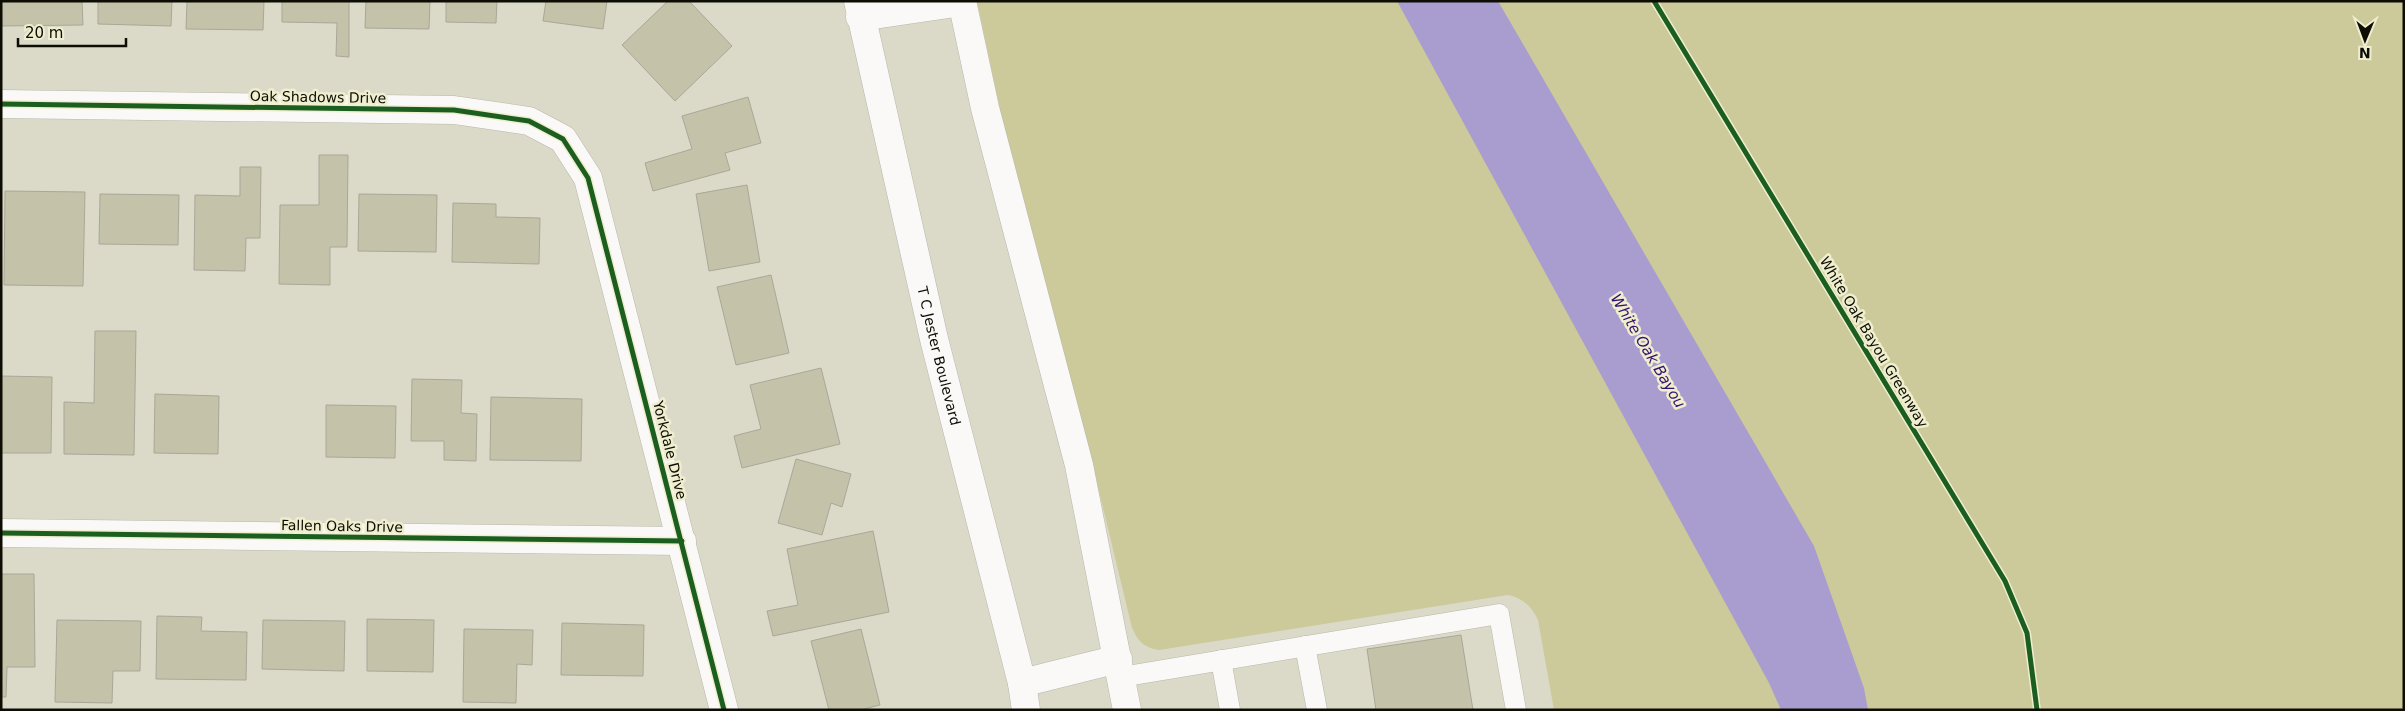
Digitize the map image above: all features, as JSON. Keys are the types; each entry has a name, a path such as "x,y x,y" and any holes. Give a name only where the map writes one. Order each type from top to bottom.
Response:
{"street":[{"path":"859,9 962,2 992,136 1079,465 1127,710"},
{"name":"T C Jester Boulevard","path":"859,9 934,339 1022,683 1026,710"},
{"name":"Oak Shadows Drive","path":"1,104 454,110 529,121 564,139 588,178 593,196"},
{"name":"Yorkdale Drive","path":"593,196 724,710"},
{"name":"Fallen Oaks Drive","path":"1,533 682,541"},
{"path":"1022,683 1120,668"}],"lane":[{"path":"1120,668 1221,660 1499,614 1516,710"},
{"path":"1305,646 1317,710"},
{"path":"1221,660 1230,710"}],"shaded area":[{"path":"977,1 2404,1 2404,710 1554,710 1538,620 1526,604 1518,598 1508,595 1159,650 1149,648 1139,640 1132,628 1085,433 1011,161"}],"water":[{"name":"White Oak Bayou","path":"1397,1 1498,1 1814,546 1864,688 1868,710 1781,710 1769,683"}],"building":[{"path":"1,1 82,1 83,25 1,26"},
{"path":"98,1 172,1 171,26 98,24"},
{"path":"187,1 264,1 263,30 186,29"},
{"path":"282,1 349,1 349,57 336,56 337,23 282,22"},
{"path":"366,1 430,1 429,29 365,28"},
{"path":"446,1 497,1 496,23 446,22"},
{"path":"546,1 607,1 603,29 543,21"},
{"path":"668,1 689,1 732,46 675,101 622,45"},
{"path":"748,97 761,143 725,153 730,170 653,191 645,163 692,149 682,116"},
{"path":"319,155 348,155 347,247 330,247 330,285 279,284 280,205 319,205"},
{"path":"240,167 261,167 260,238 246,238 245,271 194,270 195,195 240,196"},
{"path":"747,185 760,262 709,271 696,194"},
{"path":"5,191 85,192 83,286 4,285"},
{"path":"100,194 179,195 178,245 99,244"},
{"path":"359,194 437,195 436,252 358,251"},
{"path":"453,203 496,204 496,217 540,218 539,264 452,262"},
{"path":"771,275 789,353 736,365 717,287"},
{"path":"95,331 136,331 134,455 64,454 64,402 94,403"},
{"path":"821,368 840,444 742,468 734,436 761,429 750,385"},
{"path":"1,376 52,377 51,453 1,453"},
{"path":"412,379 462,380 461,413 477,414 476,461 444,460 444,441 411,441"},
{"path":"155,394 219,396 218,454 154,453"},
{"path":"491,397 582,399 581,461 490,460"},
{"path":"326,405 396,406 395,458 326,457"},
{"path":"796,459 851,474 842,507 831,503 822,535 778,523"},
{"path":"873,531 889,612 773,636 767,611 798,605 787,549"},
{"path":"1,574 34,574 35,667 7,667 6,697 1,697"},
{"path":"157,616 202,617 201,631 247,632 246,680 156,679"},
{"path":"367,619 434,620 433,672 367,671"},
{"path":"57,620 141,621 140,671 113,671 112,703 55,702"},
{"path":"263,620 345,621 344,671 262,669"},
{"path":"562,623 644,625 643,676 561,675"},
{"path":"464,629 533,630 532,665 517,664 516,703 463,702"},
{"path":"861,629 880,705 860,710 829,710 811,641"},
{"path":"1461,635 1473,710 1376,710 1367,649"}],"cycle path":[{"name":"White Oak Bayou Greenway","path":"1654,1 2005,581 2027,633 2037,710"},
{"path":"1,104 454,110 529,121 563,139 588,178 724,710"},
{"path":"1,533 682,541"}]}
